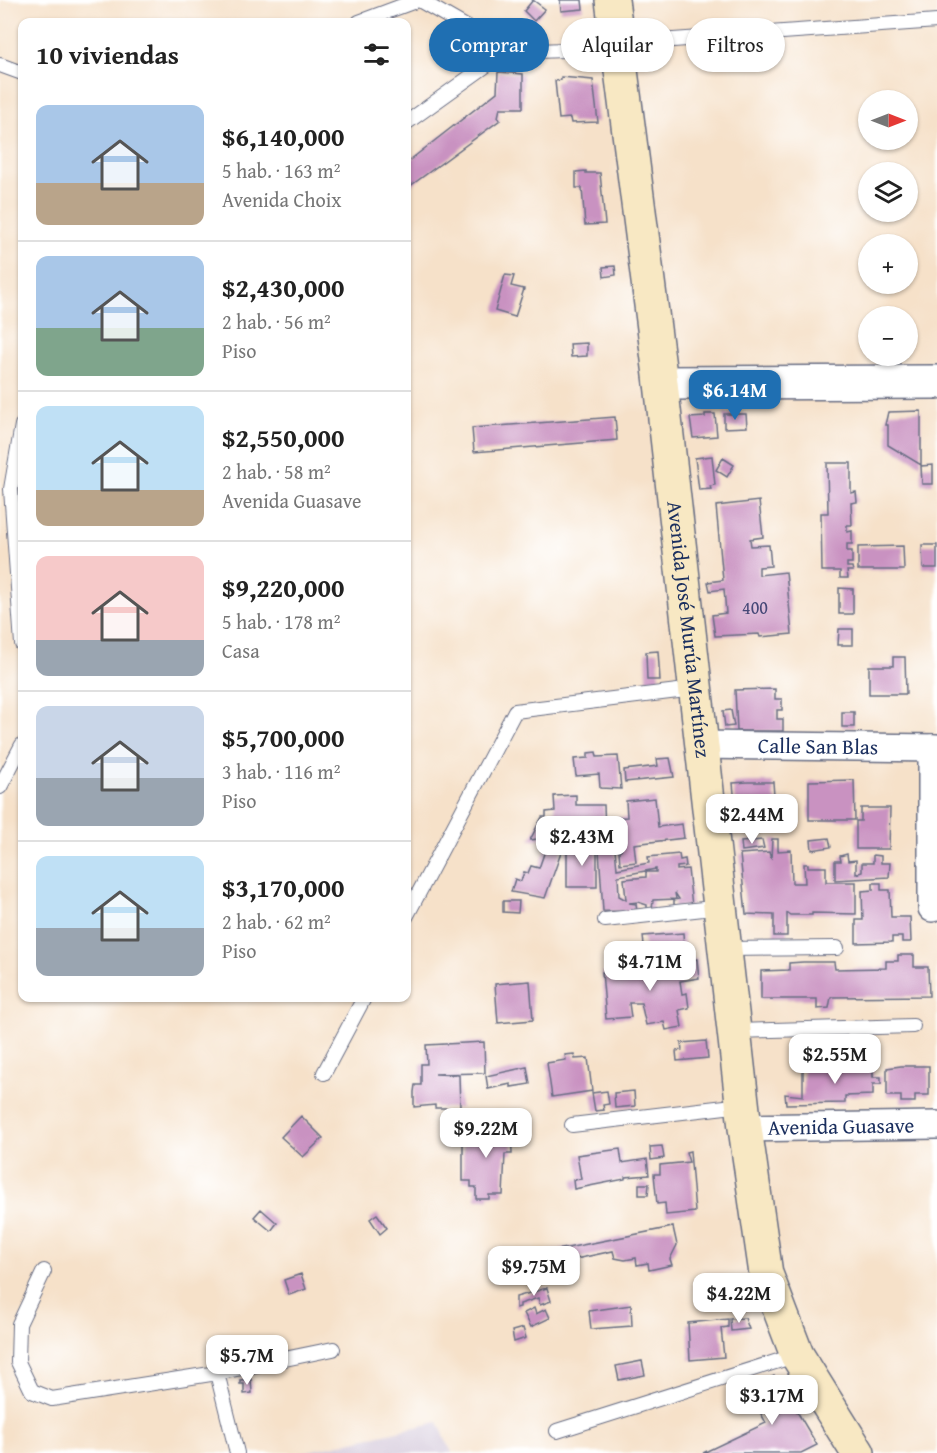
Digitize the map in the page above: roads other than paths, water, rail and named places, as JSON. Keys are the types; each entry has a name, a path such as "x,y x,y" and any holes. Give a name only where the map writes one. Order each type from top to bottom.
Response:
{"main road":[{"name":"Avenida José Murúa Martínez","path":"612,0 615,18"},
{"name":"Avenida José Murúa Martínez","path":"622,72 661,383 743,1117 766,1274 797,1355 858,1453"}],"street":[{"path":"661,383 937,382"},
{"name":"Calle San Blas","path":"700,745 935,748"},
{"path":"932,908 935,748"},
{"name":"Avenida Guasave","path":"743,1117 937,1125"}],"lane":[{"path":"370,18 419,0 450,18"},
{"path":"674,40 937,21"},
{"path":"0,65 18,71"},
{"path":"411,119 477,72"},
{"path":"18,448 11,489 18,588"},
{"path":"411,908 515,711 694,689"},
{"path":"0,787 18,753"},
{"path":"605,920 721,907"},
{"path":"725,949 837,948"},
{"path":"324,1073 362,1002"},
{"path":"735,1031 913,1026"},
{"path":"572,1125 743,1117"},
{"path":"44,1271 19,1324 18,1362 32,1391 52,1399 217,1373 333,1349"},
{"path":"557,1431 797,1355"},
{"path":"217,1373 237,1453"}]}
